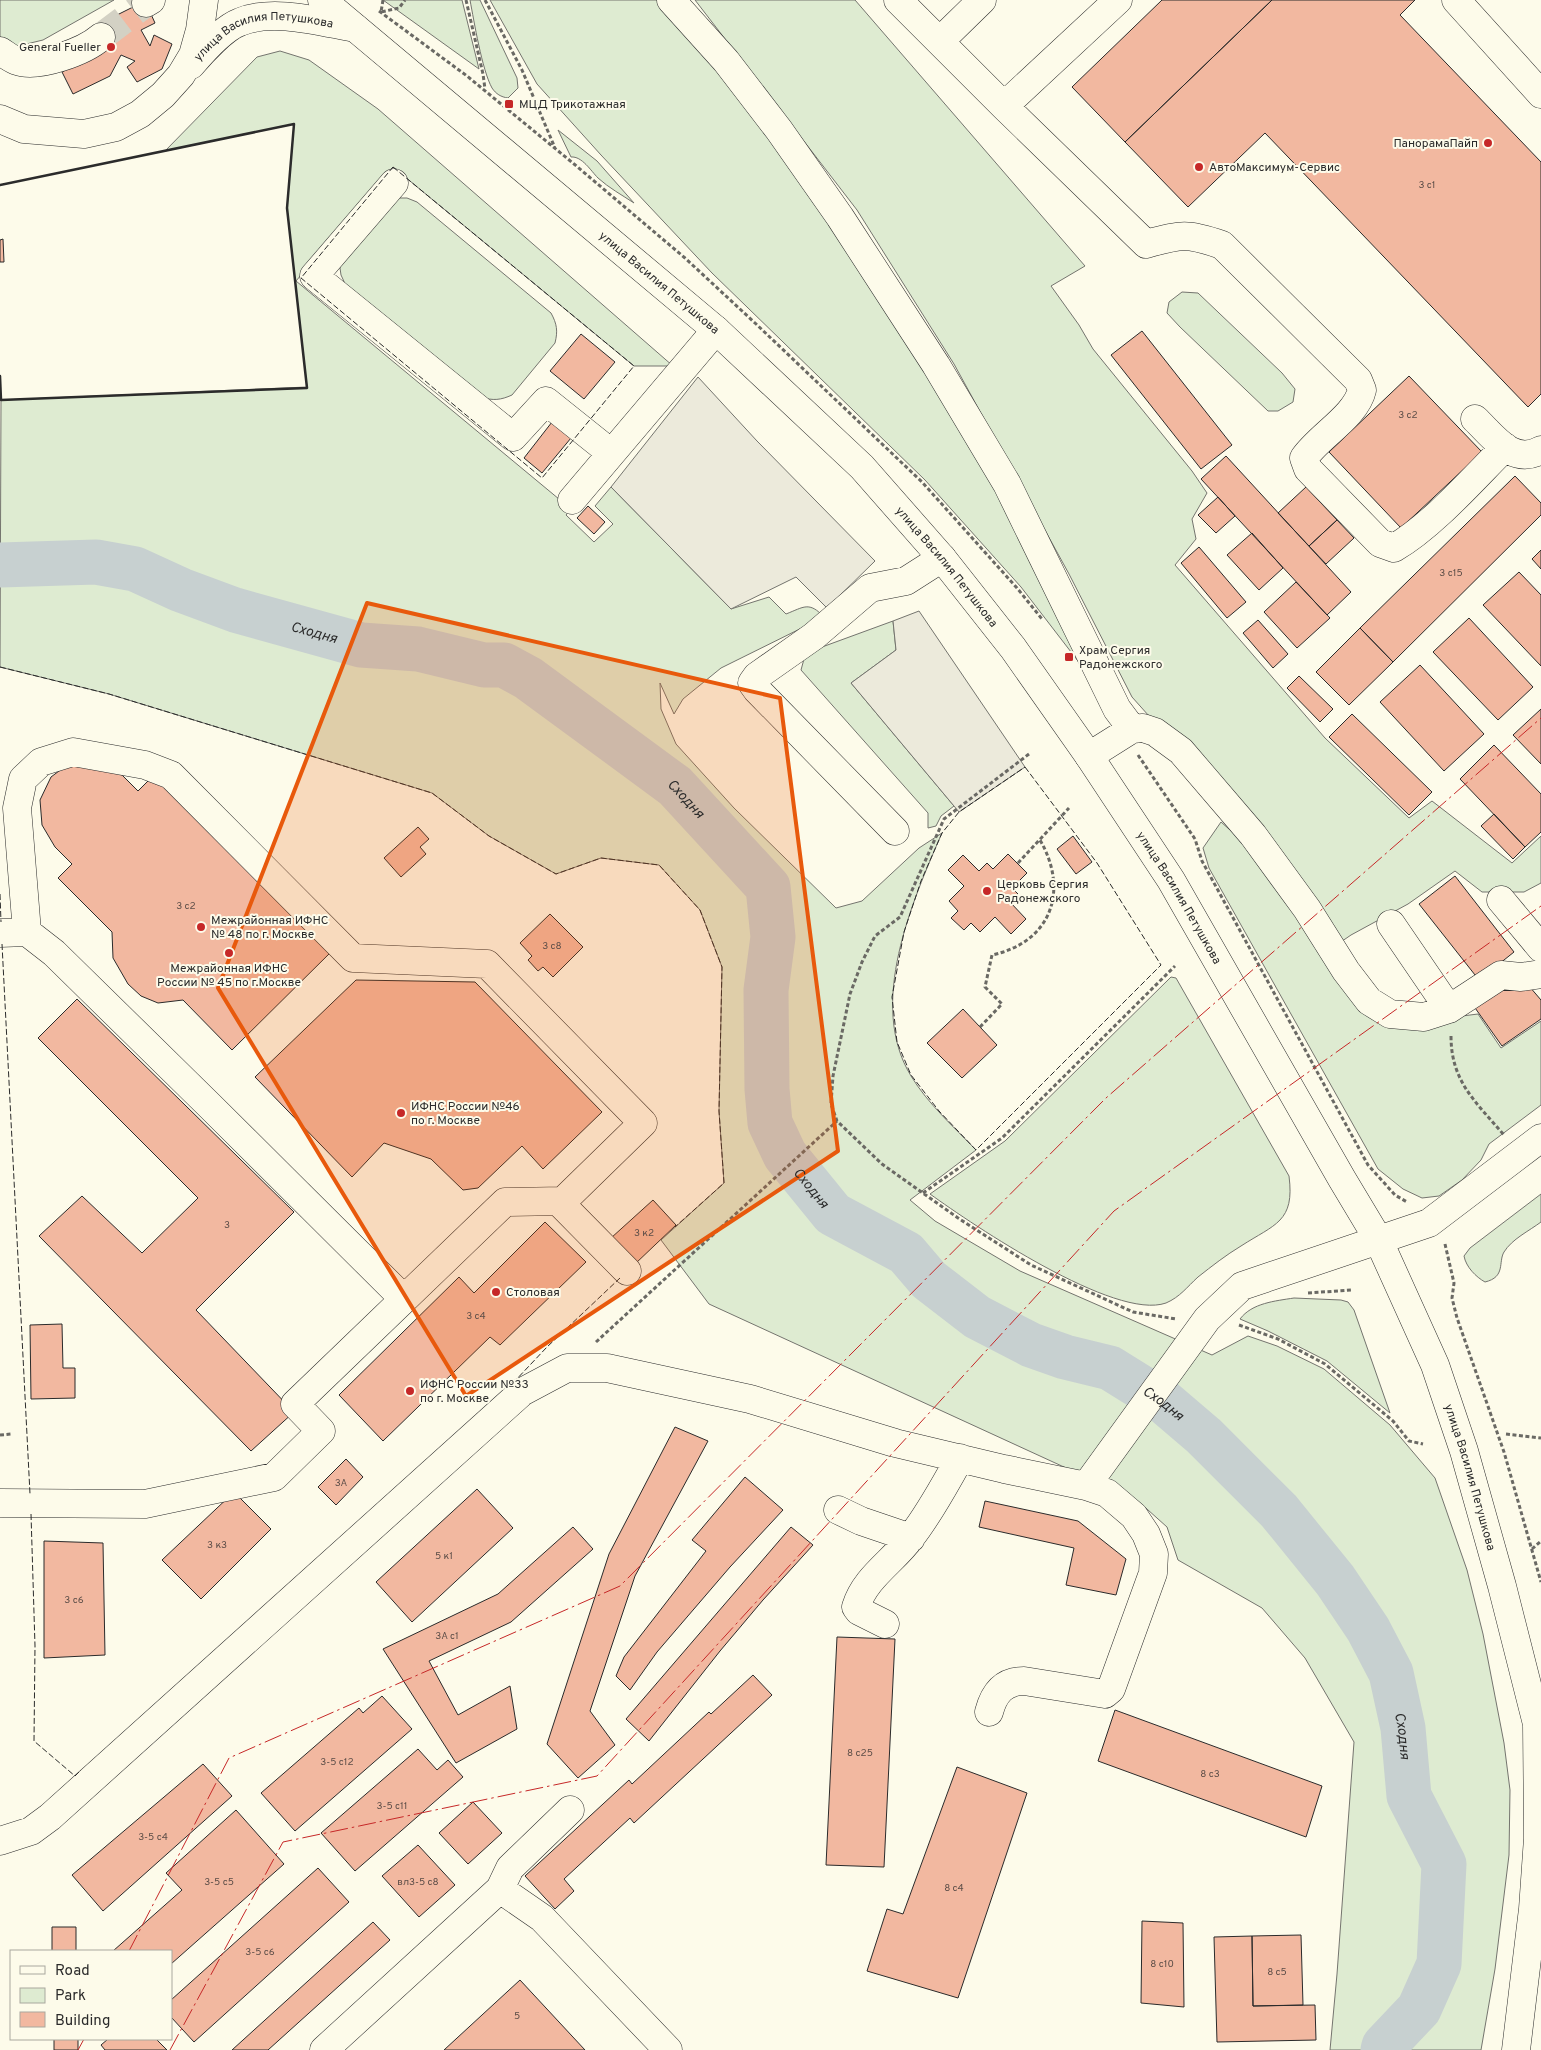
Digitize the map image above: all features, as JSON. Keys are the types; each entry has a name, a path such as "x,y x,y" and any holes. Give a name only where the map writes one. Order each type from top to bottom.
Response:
{"main road":[{"path":"6,128 84,134 116,127 140,114 163,95 181,75 193,55 200,30 204,0"},
{"path":"200,30 218,0"},
{"name":"улица Василия Петушкова","path":"322,0 716,330 862,467 942,558 1014,648 1089,756 1171,880 1378,1239 1435,1365 1464,1451 1539,1724 1538,1838 1525,1985 1516,2050"},
{"path":"671,0 726,61 778,130 840,217 936,365 1007,484 1117,709 1132,729"},
{"path":"898,0 1146,244 1178,235 1199,237 1222,245 1358,380 1362,390 1356,404 1312,446 1304,458 1308,469 1380,543 1394,548 1406,541 1453,499 1505,448"},
{"path":"940,41 982,0"},
{"path":"1004,106 1118,0"},
{"path":"1456,0 1541,94"},
{"name":"улица Василия Петушкова","path":"181,75 208,46 239,22 263,17 292,17 355,28"},
{"path":"0,51 17,62 49,62 94,43 101,37"},
{"path":"394,183 314,276 513,437 546,401 611,453"},
{"path":"572,500 716,330"},
{"path":"1475,419 1513,454 1531,456 1541,450"},
{"path":"895,832 757,690 752,682 757,676 814,636 870,588 906,581 942,558"},
{"path":"1089,756 1132,729 1143,728 1155,732 1181,751 1253,835 1307,909 1346,971 1368,1001 1390,1014 1424,1017 1454,1006 1501,976 1521,977 1541,974"},
{"path":"0,1503 144,1504 274,1477 321,1431 295,1404 404,1299 506,1202 563,1201 643,1123 487,964 353,958 171,775 145,766 73,752 41,762 23,779 17,808 27,932"},
{"path":"1501,900 1541,948"},
{"path":"1391,924 1454,1006"},
{"path":"0,933 27,932 61,960 404,1299"},
{"path":"1086,1486 1207,1319 1242,1286 1429,1223 1541,1138"},
{"path":"558,1201 627,1271"},
{"path":"0,1841 31,1831 50,1817 522,1392 567,1368 607,1368 750,1399 895,1443 1086,1486 1107,1493 1120,1503 1134,1516 1146,1534 1154,1554 1153,1573 1111,1689 1105,1694 1024,1681 1012,1681 992,1700 989,1712"},
{"path":"885,1624 859,1611 856,1606 870,1581 911,1538 960,1458"},
{"path":"838,1510 861,1521 911,1538"},
{"path":"324,2050 500,1890 510,1868 570,1810"},
{"path":"500,1890 542,1918 668,2050"}],"path":[{"path":"383,0 380,12 399,8 405,0"},
{"path":"466,0 485,90"},
{"path":"485,0 522,70 556,149"},
{"path":"1029,754 944,819 900,917 875,936 862,962 850,994 833,1076 831,1104 837,1121 882,1164 958,1218 1031,1265 1133,1312 1184,1320 1207,1319 1236,1324 1278,1339 1325,1364 1393,1421 1409,1441 1423,1444"},
{"path":"1018,863 1069,808"},
{"path":"980,1027 1002,1004 985,987 992,956 1016,948 1027,941 1045,921 1051,908 1054,894 1053,873 1047,852 1040,840"},
{"path":"923,1193 1002,1138 1175,966"},
{"path":"1454,1006 1451,1031 1455,1068 1460,1081 1471,1098 1500,1130"},
{"path":"567,1368 837,1121"},
{"path":"1445,1244 1454,1283 1452,1298 1457,1318 1504,1452 1541,1582"},
{"path":"1300,1293 1352,1290"},
{"path":"0,1435 11,1434"},
{"path":"1506,1434 1541,1438"},
{"path":"1532,1549 1541,1541"}],"highlighted area":[{"path":"367,603 780,698 838,1151 466,1396 218,988"}],"green space":[{"path":"0,0 114,0 43,40 14,47 0,40"},
{"path":"383,0 462,0 479,69"},
{"path":"470,0 480,0 517,78 518,88 508,98 495,92 488,80"},
{"path":"490,0 659,0 748,107 928,364 1108,700 1021,587 925,480 712,273 537,84"},
{"path":"695,0 855,0 1085,266 1051,286 1079,325 1093,349 1192,471 1207,493 1192,519 1196,539 1175,565 1325,738 1409,818 1432,801 1512,863 1541,836 1541,883 1524,892 1482,892 1455,871 1408,904 1351,935 1332,948 1366,1008 1462,1016 1478,1014 1501,1048 1541,1021 1541,1105 1489,1144 1481,1160 1462,1180 1439,1196 1422,1198 1403,1189 1378,1169 1209,868 1203,848 1221,822 1238,837 1149,716 1132,697 1069,574 954,364 857,210"},
{"path":"280,51 309,60 378,109 673,366 634,366 393,167 296,281 571,509 566,515 594,542 613,524 595,506 611,487 731,609 769,597 786,614 810,607 824,617 721,668 683,699 674,714 660,683 661,709 676,744 734,808 836,908 862,901 919,848 942,833 907,921 899,953 894,986 893,1017 898,1048 911,1076 933,1106 976,1150 910,1200 935,1221 1020,1271 1212,1355 1248,1336 1277,1346 1324,1369 1390,1425 1435,1478 1467,1570 1483,1634 1504,1743 1510,1790 1509,1855 1495,1969 1481,2050 1330,2050 1354,1742 1305,1658 1262,1608 1178,1560 1167,1527 1138,1501 709,1304 661,1240 724,1183 719,1111 722,967 700,910 659,865 601,858 556,874 489,836 432,793 109,694 0,667 1,400 307,387 287,208 294,124 165,151 257,57"},
{"path":"558,130 597,161 634,203 602,182 583,161 571,157"},
{"path":"393,198 407,198 417,202 551,313 556,328 555,343 512,395 497,399 481,397 347,288 341,275 339,261"},
{"path":"1182,292 1198,293 1282,373 1295,389 1293,402 1278,411 1268,411 1180,327 1167,313 1169,302"},
{"path":"893,621 896,650 851,683 954,806 941,816 936,826 928,828 928,813 801,670 804,659 822,647"},
{"path":"1171,977 1176,978 1289,1176 1289,1203 1285,1213 1273,1226 1235,1249 1198,1277 1171,1301 1143,1305 1114,1298 1080,1285 1045,1267 978,1227 930,1194 1005,1141"},
{"path":"1541,1194 1541,1222 1507,1247 1502,1256 1499,1273 1492,1280 1485,1282 1469,1268 1464,1256 1470,1248"},
{"path":"1294,1298 1348,1302 1354,1310 1390,1413 1327,1361 1240,1319 1257,1306"}],"shaded area":[{"path":"698,377 757,441 875,561 827,608 796,577 731,609 611,487"},
{"path":"919,611 1025,767 959,812 851,683 896,650 893,621"}],"building":[{"path":"1162,0 1272,0 1125,142 1072,87"},
{"path":"1272,0 1415,0 1400,15 1541,162 1541,394 1528,407 1265,133 1188,207 1125,142"},
{"path":"145,1 155,23 141,30 150,46 154,35 172,44 162,69 137,82 127,67 135,61 121,55 110,76 73,94 62,72 92,56 111,18"},
{"path":"3,239 4,262 0,262 0,240"},
{"path":"1142,331 1232,445 1201,469 1111,355"},
{"path":"581,334 615,362 584,399 550,371"},
{"path":"1409,376 1482,452 1401,528 1329,452"},
{"path":"552,422 571,438 542,473 524,458"},
{"path":"1226,456 1351,592 1327,615 1201,479"},
{"path":"1515,476 1541,503 1541,515 1393,662 1360,628"},
{"path":"1306,487 1337,520 1309,546 1278,513"},
{"path":"1218,497 1235,516 1216,533 1198,515"},
{"path":"588,506 605,522 594,534 577,518"},
{"path":"1337,520 1354,538 1326,564 1309,546"},
{"path":"1252,533 1283,568 1259,590 1227,555"},
{"path":"1199,547 1246,602 1227,618 1181,563"},
{"path":"1541,550 1541,569 1532,559"},
{"path":"1519,572 1541,595 1541,666 1483,605"},
{"path":"1296,582 1330,618 1297,648 1264,612"},
{"path":"1469,618 1533,687 1498,720 1433,652"},
{"path":"1258,620 1288,654 1273,668 1243,633"},
{"path":"1360,628 1393,662 1349,705 1316,672"},
{"path":"1420,665 1484,734 1444,771 1380,702"},
{"path":"1299,676 1333,709 1320,722 1287,688"},
{"path":"1541,709 1541,764 1513,735"},
{"path":"1352,714 1432,792 1409,815 1329,737"},
{"path":"1494,745 1541,794 1541,832 1525,847 1460,779"},
{"path":"97,761 122,775 138,791 153,776 333,950 232,1050 183,1000 158,1003 141,996 128,984 113,958 112,932 58,878 72,864 55,847 42,825 40,800 51,777 71,762"},
{"path":"1494,814 1525,847 1513,859 1481,826"},
{"path":"418,827 429,839 420,847 426,854 401,877 384,858"},
{"path":"1073,836 1092,862 1076,874 1057,849"},
{"name":"Церковь Сергия Радонежского","path":"1008,854 1027,873 1012,888 1018,894 1010,902 1026,919 1011,934 995,917 980,932 971,923 964,930 951,918 958,911 949,901 964,886 948,870 963,855 979,871 987,863 993,869"},
{"path":"1455,876 1514,952 1479,980 1419,904"},
{"path":"550,914 583,947 553,977 543,967 538,971 528,960 532,956 520,943"},
{"path":"356,980 475,982 602,1112 543,1169 522,1146 478,1188 463,1190 431,1159 384,1143 352,1177 255,1077"},
{"path":"1529,986 1541,1000 1541,1019 1502,1046 1473,1005 1502,990 1517,990"},
{"path":"77,999 294,1212 196,1310 294,1412 251,1451 39,1236 82,1196 142,1253 198,1198 38,1038"},
{"path":"963,1009 997,1045 962,1078 927,1043"},
{"path":"653,1200 676,1225 635,1264 611,1238"},
{"path":"545,1222 586,1262 500,1345 490,1337 383,1441 339,1395 459,1277 474,1293"},
{"path":"62,1324 63,1368 75,1368 75,1398 31,1399 30,1325"},
{"path":"675,1427 708,1441 635,1576 590,1711 615,1745 578,1778 547,1744 609,1554"},
{"path":"346,1459 363,1477 336,1505 318,1487"},
{"path":"745,1477 783,1510 730,1567 657,1652 630,1690 616,1676 624,1657 706,1551 692,1540"},
{"path":"477,1489 513,1528 412,1622 376,1582"},
{"path":"234,1492 271,1529 201,1599 162,1560"},
{"path":"985,1501 1078,1521 1126,1559 1116,1595 1066,1585 1074,1548 979,1527"},
{"path":"573,1527 593,1549 511,1622 429,1661 458,1715 510,1686 517,1729 456,1763 383,1649 498,1594"},
{"path":"791,1527 813,1545 720,1651 649,1741 626,1719"},
{"path":"44,1541 103,1543 105,1655 44,1658"},
{"path":"837,1637 895,1639 884,1867 826,1865"},
{"path":"753,1675 772,1695 634,1823 630,1818 564,1879 574,1891 555,1909 525,1876 629,1780 632,1784 709,1712 711,1714"},
{"path":"382,1696 412,1729 295,1831 261,1793 359,1708 363,1713"},
{"path":"1115,1710 1322,1786 1306,1837 1098,1761"},
{"path":"418,1749 437,1770 448,1760 463,1777 355,1871 321,1833"},
{"path":"203,1764 232,1796 103,1911 72,1875"},
{"path":"957,1767 1027,1793 958,1998 867,1971 887,1909 903,1914"},
{"path":"473,1802 502,1833 468,1864 439,1833"},
{"path":"236,1810 284,1864 172,1963 172,1950 114,1950 182,1890 166,1873"},
{"path":"418,1845 455,1885 419,1917 382,1876"},
{"path":"318,1868 349,1902 194,2042 172,2018 172,1999"},
{"path":"1142,1921 1183,1923 1184,2007 1141,2003"},
{"path":"373,1922 390,1940 268,2050 232,2050"},
{"path":"52,1927 76,1927 76,1950 52,1950"},
{"path":"1301,1935 1303,2005 1253,2006 1252,1936"},
{"path":"1252,1936 1253,2006 1315,2005 1316,2040 1217,2042 1214,1937"},
{"path":"520,1980 585,2050 444,2050"},
{"path":"54,2040 78,2040 78,2050 54,2050"},
{"path":"107,2040 157,2040 167,2050 105,2050 101,2045"}],"waterway":[{"name":"Сходня","path":"0,565 96,562 135,569 181,590 235,610 361,645 418,649 484,665 504,665 528,678 675,786 768,887 773,937 766,990 767,1089 770,1123 785,1155 833,1214 906,1253 929,1280 977,1317 1031,1345 1065,1357 1110,1368 1163,1401 1204,1436 1279,1511 1335,1580 1368,1629 1391,1673 1403,1728 1409,1796 1444,1864 1439,1964 1419,2009 1384,2046 1383,2050"}],"tunnel":[{"path":"101,37 146,3"}],"fence":[{"path":"393,167 634,366 542,478 301,278 393,167"},
{"path":"0,667 109,694 432,793 489,836 556,874 601,858 659,865 700,910 722,967 719,1111 724,1183 675,1227"},
{"path":"1025,767 1097,863 1161,965 976,1150 939,1111 911,1075 897,1042 892,997 904,932 921,881 942,833 959,812 1025,767"},
{"path":"0,894 1,922"},
{"path":"2,944 30,1494"},
{"path":"513,1383 547,1347 620,1278"},
{"path":"31,1514 35,1646 34,1741 75,1776 81,1770"}],"wall":[{"path":"0,185 294,124 287,208 307,388 1,400 0,376"}],"power":[{"path":"130,1950 229,1758 620,1586 1106,1098 1541,718"},
{"path":"170,2050 283,1842 597,1776 1114,1211 1541,906"},
{"path":"78,2050 83,2040"}],"place":[{"name":"General Fueller","path":"111,47"},
{"name":"МЦД Трикотажная","path":"509,104"},
{"name":"ПанорамаПайп","path":"1488,143"},
{"name":"АвтоМаксимум-Сервиc","path":"1199,167"},
{"name":"Храм Сергия Радонежского","path":"1069,657"},
{"name":"Церковь Сергия Радонежского","path":"987,891"},
{"name":"Межрайонная ИФНС № 48 по г. Москве","path":"201,927"},
{"name":"Межрайонная ИФНС России № 45 по г.Москве","path":"229,953"},
{"name":"ИФНС России №46 по г. Москве","path":"401,1113"},
{"name":"Столовая","path":"496,1292"},
{"name":"ИФНС России №33 по г. Москве","path":"410,1391"}]}
